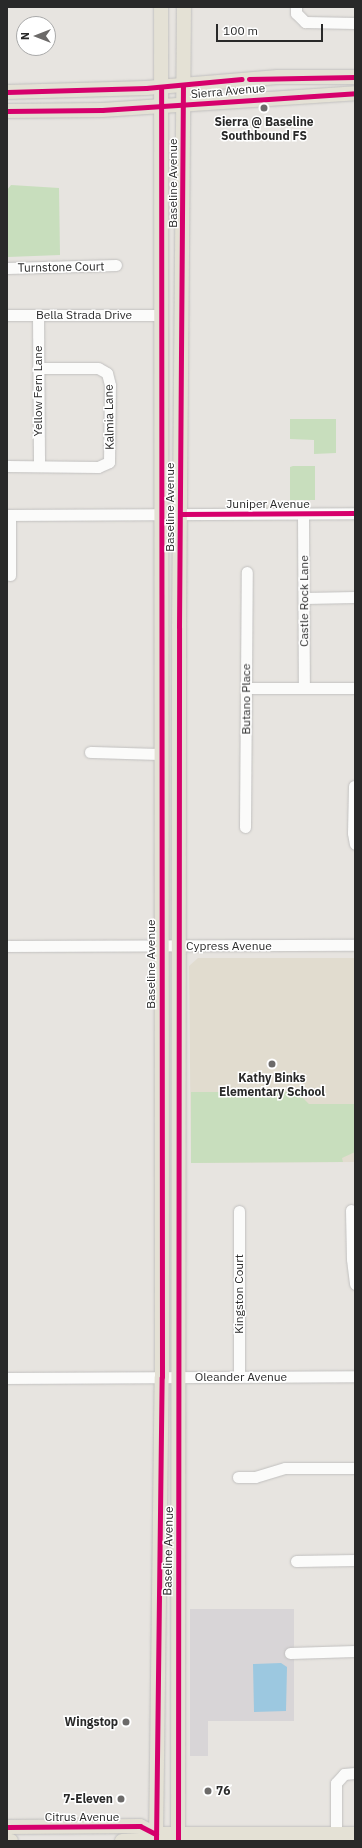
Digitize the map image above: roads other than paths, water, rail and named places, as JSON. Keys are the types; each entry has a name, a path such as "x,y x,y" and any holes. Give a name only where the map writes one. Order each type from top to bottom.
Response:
{"main road":[{"name":"Baseline Avenue","path":"156,1838 162,1377 161,7"},
{"name":"Baseline Avenue","path":"178,1838 180,1377 180,514 184,7"},
{"name":"Sierra Avenue","path":"7,92 161,87 278,77 355,77"},
{"name":"Sierra Avenue","path":"7,111 161,106 355,93"},
{"name":"Citrus Avenue","path":"7,1827 140,1826 156,1838"},
{"name":"Citrus Avenue","path":"122,1841 156,1838 336,1837 355,1834"}],"street":[{"path":"296,7 299,18 314,23 355,23"},
{"name":"Turnstone Court","path":"7,268 116,266"},
{"name":"Bella Strada Drive","path":"7,315 161,315"},
{"name":"Yellow Fern Lane","path":"38,315 39,466"},
{"name":"Kalmia Lane","path":"38,368 98,368 107,373 110,385 109,462 98,467 39,466"},
{"path":"7,466 39,466"},
{"name":"Castle Rock Lane","path":"303,514 305,598 304,688"},
{"name":"Juniper Avenue","path":"9,515 355,514"},
{"path":"9,515 10,575"},
{"name":"Butano Place","path":"245,827 246,572"},
{"path":"305,598 355,598"},
{"path":"246,688 355,688"},
{"path":"90,752 161,754"},
{"path":"354,786 352,833 355,844"},
{"name":"Cypress Avenue","path":"7,946 355,945"},
{"path":"351,1210 352,1266 355,1284"},
{"name":"Kingston Court","path":"239,1211 239,1377"},
{"name":"Oleander Avenue","path":"7,1378 355,1376"},
{"path":"238,1477 255,1477 284,1468 355,1468"},
{"path":"296,1561 355,1560"},
{"path":"290,1653 355,1651"},
{"path":"336,1837 336,1783 344,1774 355,1773"}],"water":[{"path":"281,1663 287,1667 286,1711 254,1712 253,1664"}],"place":[{"name":"Sierra @ Baseline Southbound FS","path":"264,108"},
{"name":"Kathy Binks Elementary School","path":"272,1064"},
{"name":"Wingstop","path":"126,1722"},
{"name":"76","path":"208,1791"},
{"name":"7-Eleven","path":"121,1799"}]}
